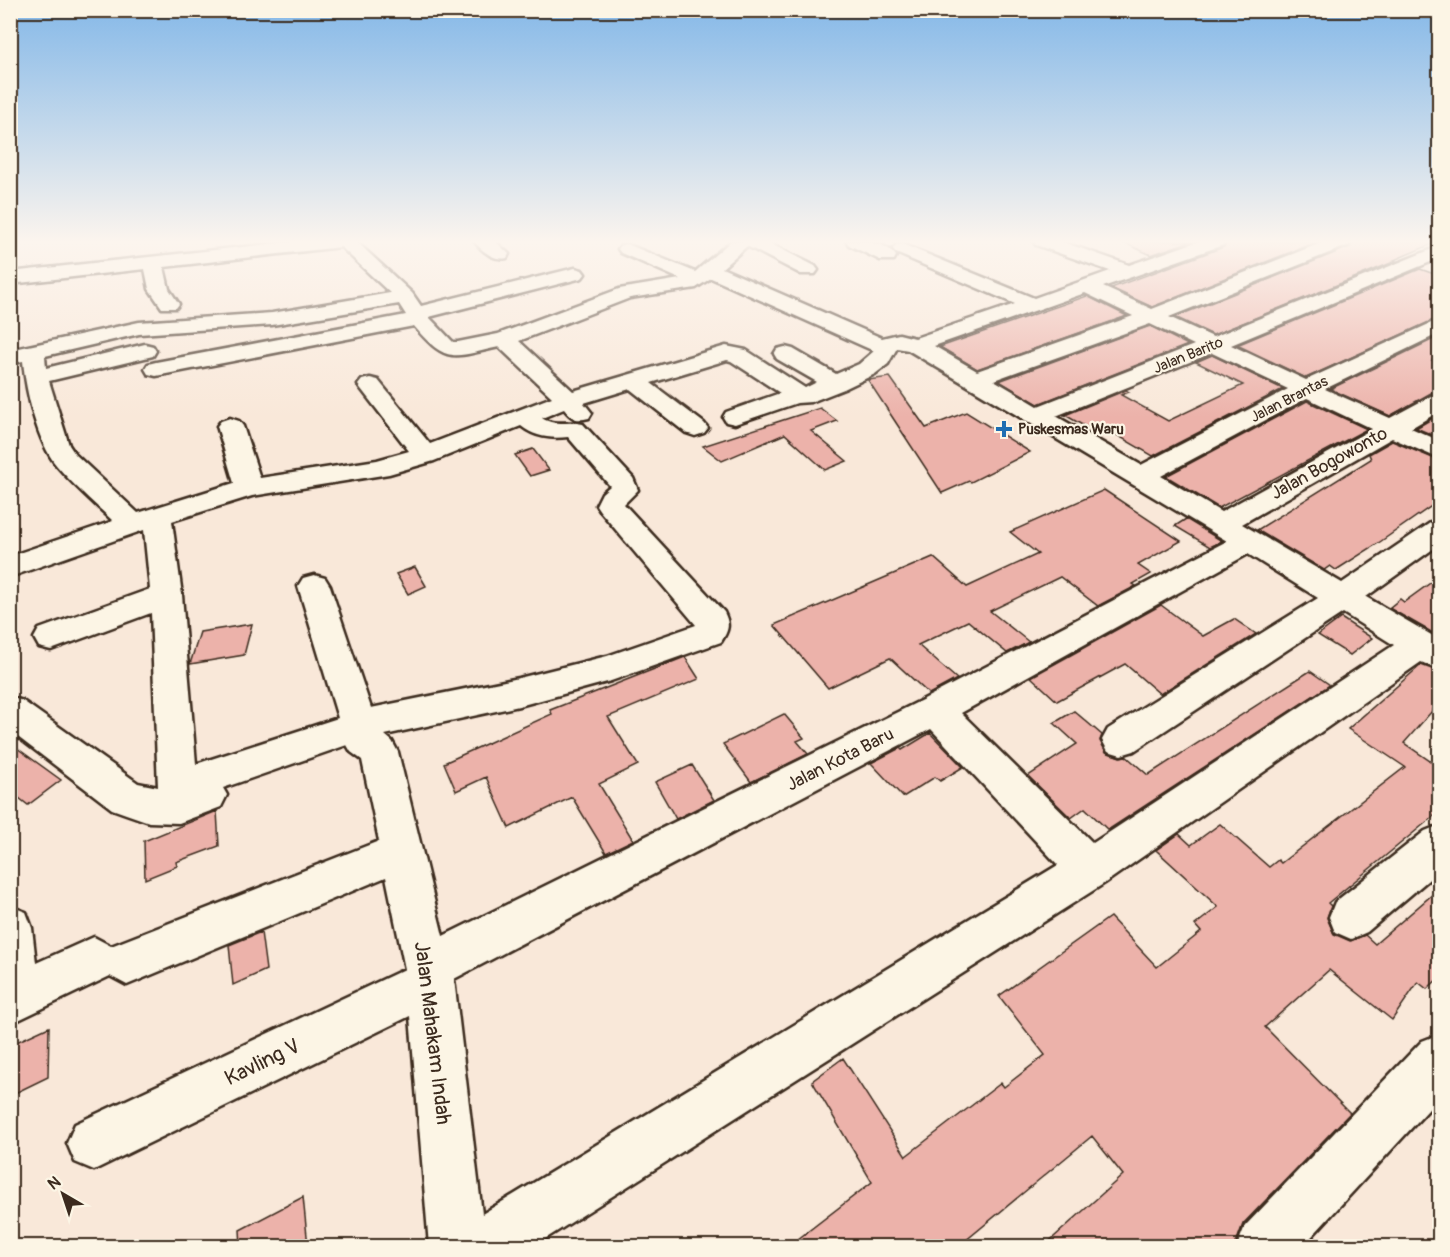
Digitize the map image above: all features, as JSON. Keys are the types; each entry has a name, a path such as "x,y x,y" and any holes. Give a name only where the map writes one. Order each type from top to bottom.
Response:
{"street":[{"path":"166,300 169,304"},
{"path":"403,300 434,336 451,348 478,346 504,339 611,300"},
{"path":"36,377 150,360 465,300"},
{"path":"558,300 577,312"},
{"path":"766,300 886,348"},
{"path":"1020,300 1034,305"},
{"path":"923,350 1050,300"},
{"path":"1115,300 1440,451"},
{"path":"974,380 1195,300"},
{"name":"Jalan Barito","path":"1036,416 1322,300"},
{"path":"806,315 827,303"},
{"path":"179,796 166,595 145,520 66,460 56,445 36,377 22,354 139,328 413,310"},
{"name":"Jalan Brantas","path":"1141,476 1308,388 1440,325"},
{"path":"504,339 569,400 590,426"},
{"path":"483,1246 1090,869 1430,651 1141,476 923,350 896,341 889,343 874,364 836,384 809,396 796,395 735,417"},
{"path":"10,567 145,520 248,488 380,468 425,455 569,400 730,353 741,357 796,395"},
{"path":"786,354 836,384"},
{"path":"635,382 695,428"},
{"path":"370,385 425,455"},
{"name":"Jalan Bogowonto","path":"1233,533 1392,429 1440,401"},
{"path":"10,711 126,797 149,804 365,737 611,668 703,636 712,629 712,620 610,505 612,499 624,490 622,484 574,429 551,432 541,430 524,416"},
{"path":"230,426 247,478 248,488"},
{"path":"1121,740 1341,599 1440,530"},
{"name":"Jalan Kota Baru","path":"430,975 935,710 1233,533"},
{"name":"Jalan Mahakam Indah","path":"314,586 402,851 430,975 457,1246"},
{"path":"51,638 166,595"},
{"path":"935,710 1090,869"},
{"path":"1351,917 1440,844"},
{"path":"10,928 13,999 402,851"},
{"name":"Kavling V","path":"93,1143 430,975"},
{"path":"1264,1246 1440,1059"}],"building":[{"path":"1076,300 1094,300 1127,316 977,369 940,347"},
{"path":"1136,300 1171,300 1152,307"},
{"path":"1218,300 1300,300 1213,335 1175,317"},
{"path":"1346,300 1440,300 1440,317 1306,378 1237,345"},
{"path":"1150,326 1188,345 1038,404 999,381"},
{"path":"1440,336 1440,355 1432,360 1440,363 1440,388 1390,416 1330,389"},
{"path":"1212,355 1283,389 1153,456 1105,428 1096,433 1065,415 1126,390 1129,392 1121,395 1168,421 1243,385 1196,362"},
{"path":"890,377 926,428 966,412 1030,452 971,482 942,493 868,380"},
{"path":"1307,401 1367,429 1219,508 1166,476"},
{"path":"820,408 837,421 811,431 847,461 825,470 785,434 722,461 703,446"},
{"path":"1440,414 1440,438 1416,428"},
{"path":"1392,441 1440,461 1440,500 1377,544 1336,570 1330,566 1324,570 1257,530 1371,459 1369,454"},
{"path":"533,449 549,470 530,476 515,455"},
{"path":"1104,490 1181,541 1138,565 1151,574 1133,584 1136,586 1098,606 1060,577 990,611 1029,642 1007,653 968,621 918,645 957,679 929,694 890,658 828,688 774,625 933,557 967,587 1038,554 1010,532"},
{"path":"1186,519 1222,541 1210,547 1175,526"},
{"path":"415,567 426,586 408,594 396,574"},
{"path":"1440,576 1440,637 1389,608 1400,599 1404,602"},
{"path":"1161,605 1203,636 1234,619 1256,634 1160,694 1125,664 1057,701 1031,677"},
{"path":"1341,618 1372,638 1350,655 1318,635"},
{"path":"252,624 244,655 190,664 200,632"},
{"path":"685,657 699,679 608,717 638,765 599,784 633,840 606,853 572,797 509,828 486,777 456,791 444,763 552,714 550,710"},
{"path":"1421,665 1440,672 1440,702 1404,743 1440,768 1440,811 1328,903 1331,906 1327,918 1334,934 1350,941 1365,935 1375,944 1440,888 1440,977 1427,989 1418,982 1392,1020 1329,970 1265,1027 1350,1113 1243,1224 1235,1246 1044,1246 1123,1175 1092,1136 959,1246 789,1246 872,1182 812,1081 843,1058 906,1156 1001,1083 1004,1087 1045,1055 999,996 1110,917 1157,967 1201,932 1195,925 1218,907 1156,850 1179,834 1191,845 1220,824 1269,867 1278,860 1281,863 1405,767 1348,729"},
{"path":"1310,671 1330,685 1108,830 1085,808 1071,818 1028,776 1077,744 1054,723 1074,711 1102,735 1100,741 1106,752 1120,757 1126,756 1148,775"},
{"path":"784,714 804,738 797,741 808,754 751,782 723,744"},
{"path":"930,733 963,767 940,781 935,777 903,797 871,763 900,748 902,750"},
{"path":"10,743 61,780 28,805 10,791"},
{"path":"692,765 714,800 676,819 655,782"},
{"path":"217,811 219,846 176,862 177,866 145,879 144,841"},
{"path":"261,932 266,970 233,985 229,945"},
{"path":"49,1027 48,1077 11,1095 12,1044"},
{"path":"303,1197 308,1246 241,1246 240,1230"}],"place":[{"name":"Puskesmas Waru","path":"1004,429"}]}
